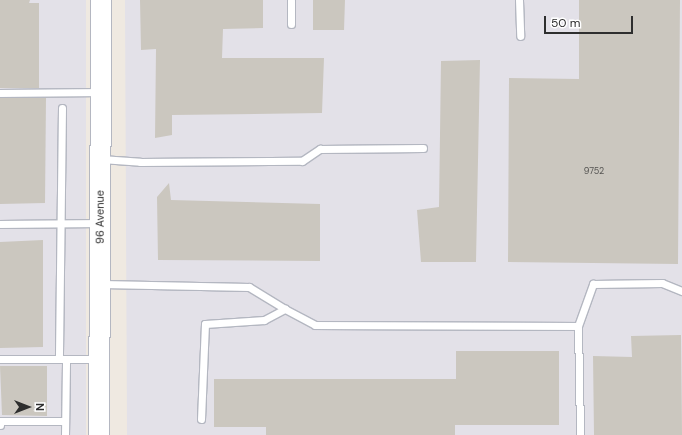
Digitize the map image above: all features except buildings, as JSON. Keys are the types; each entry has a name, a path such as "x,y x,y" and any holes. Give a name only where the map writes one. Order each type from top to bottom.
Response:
{"main road":[{"name":"96 Avenue","path":"99,435 101,0"}],"lane":[{"path":"291,0 291,24"},
{"path":"519,0 520,36"},
{"path":"0,93 101,92"},
{"path":"62,108 60,224 65,435"},
{"path":"101,159 140,162 302,161 320,149 423,148"},
{"path":"0,224 100,223"},
{"path":"580,435 578,326 593,284 662,283 682,291"},
{"path":"100,284 250,287 285,309 315,325 578,326"},
{"path":"201,419 205,324 264,320 285,309"},
{"path":"0,359 99,358"},
{"path":"0,425 0,422 65,421"}],"shaded area":[{"path":"0,0 86,0 86,435 0,435"},
{"path":"125,0 682,0 682,435 127,435"}]}
